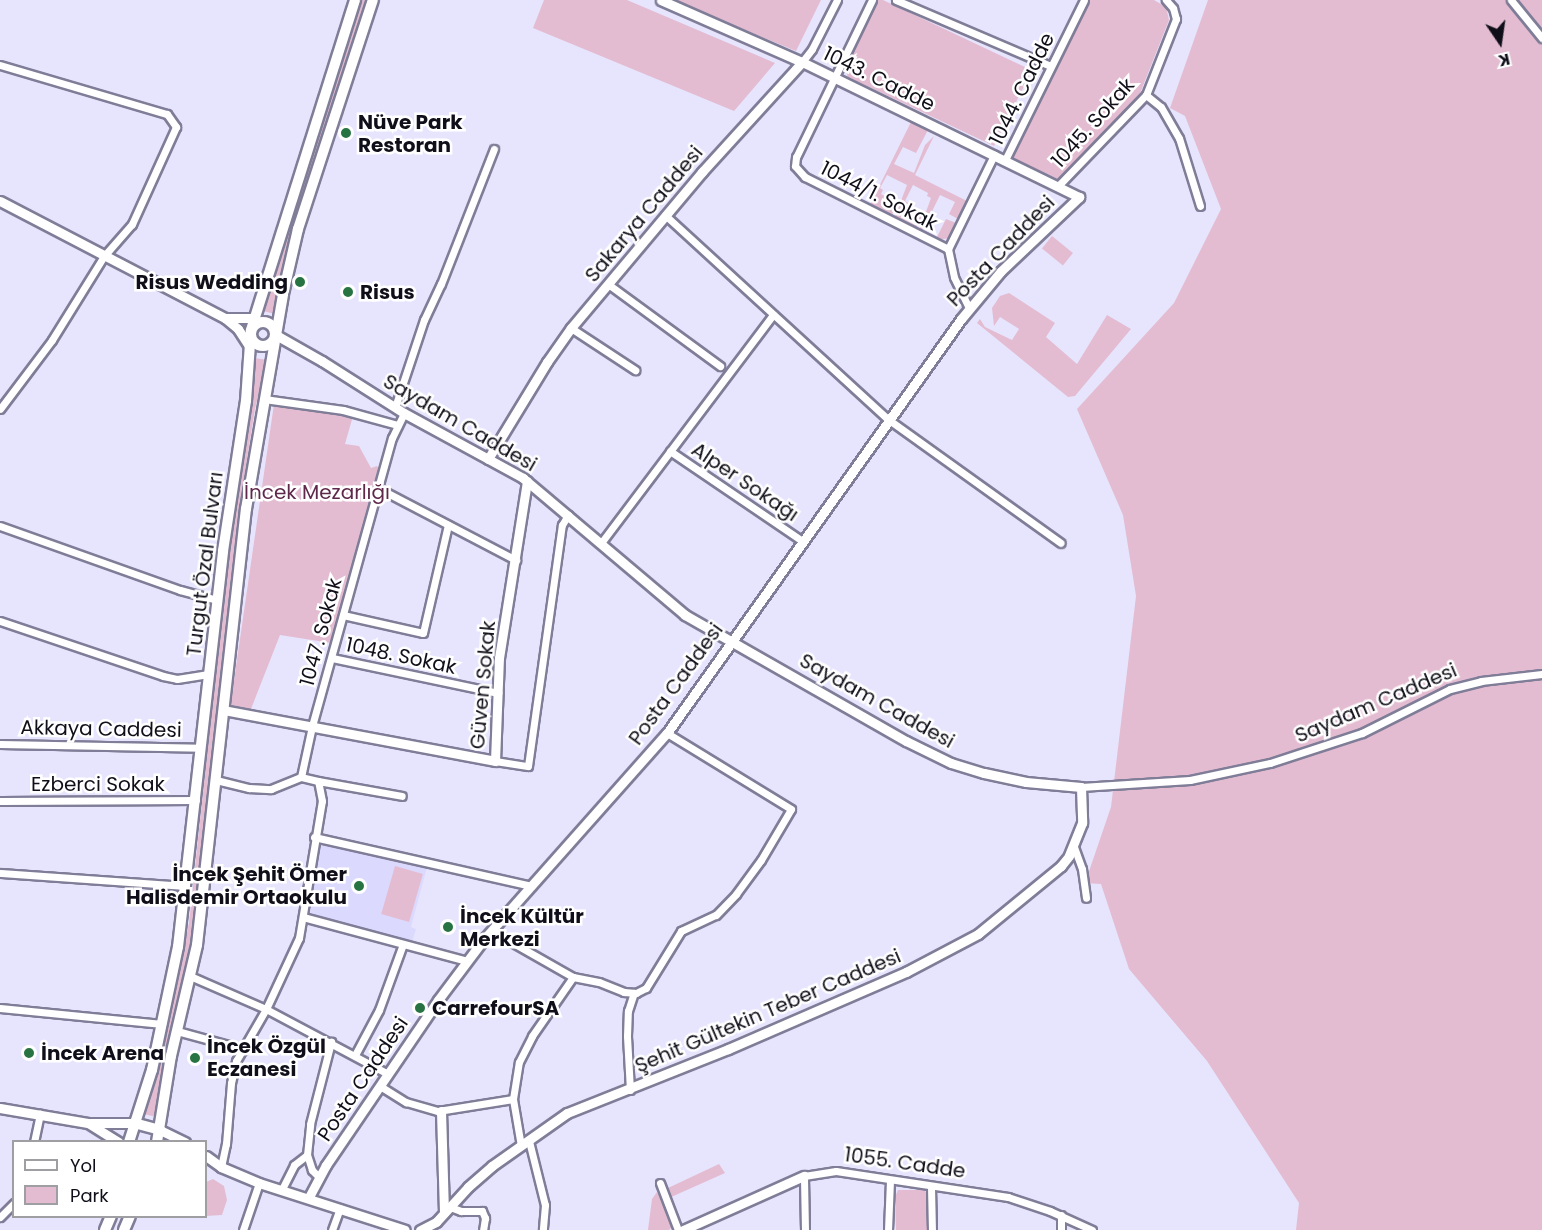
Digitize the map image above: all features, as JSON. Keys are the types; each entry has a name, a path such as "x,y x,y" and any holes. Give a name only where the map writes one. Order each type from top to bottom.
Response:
{"main road":[{"name":"Turgut Özal Bulvarı","path":"130,1140 152,1070 178,947 217,600 246,401 251,330 355,0"},
{"name":"Turgut Özal Bulvarı","path":"158,1140 177,1031 197,945 240,556 264,399 288,268 298,229 373,0"},
{"path":"264,321 271,324 276,335 269,345 261,346 254,342 251,330 256,324 264,321"},
{"path":"134,1123 160,1130"}],"street":[{"name":"1043. Cadde","path":"660,0 836,78 1078,197"},
{"name":"Sakarya Caddesi","path":"488,459 547,362 571,328 665,215 802,62 837,0"},
{"path":"836,78 872,0"},
{"path":"896,0 1051,66"},
{"name":"1044. Cadde","path":"1005,160 1084,0"},
{"name":"1045. Sokak","path":"1058,186 1146,95 1176,19 1175,13 1166,0"},
{"path":"1510,0 1542,38"},
{"path":"0,65 167,114 176,124 167,152 137,216 120,241 104,256 52,340 3,400 0,409"},
{"name":"1044/1. Sokak","path":"836,78 796,157 797,170 805,177 948,249"},
{"path":"1146,95 1161,107 1179,138 1200,206"},
{"path":"395,407 424,320 441,284 494,149"},
{"name":"1044. Cadde","path":"948,249 994,155"},
{"name":"Posta Caddesi","path":"309,1197 319,1177 467,961 667,733 801,540 969,308 1001,271 1078,197"},
{"path":"0,201 225,318 238,329 249,346"},
{"path":"665,215 889,420 1061,543"},
{"path":"948,249 954,277 969,308"},
{"path":"608,284 720,366"},
{"path":"601,543 772,315"},
{"path":"225,318 254,318"},
{"path":"571,328 635,370"},
{"name":"Saydam Caddesi","path":"276,335 404,413 527,481 679,610 731,642 944,760 1005,778 1081,787 1190,780 1270,764 1362,733 1450,689 1481,681 1542,674"},
{"name":"Saydam Caddesi","path":"264,399 343,410 398,425"},
{"name":"1047. Sokak","path":"301,777 312,726 378,488 404,413"},
{"name":"Alper Sokağı","path":"670,451 801,540"},
{"name":"Güven Sokak","path":"223,710 495,761 499,658 527,481"},
{"path":"378,488 516,560"},
{"path":"495,761 528,766 562,525 567,515"},
{"path":"343,615 423,633 448,525"},
{"path":"0,526 180,590 217,600"},
{"path":"0,621 163,676 177,679 209,674"},
{"name":"1048. Sokak","path":"332,658 498,693"},
{"path":"492,931 573,977 634,993 642,990 651,982 685,927 716,915 728,902 761,860 791,809 667,733"},
{"name":"Akkaya Caddesi","path":"0,744 201,748"},
{"path":"216,780 249,788 271,789 301,777 402,796"},
{"path":"221,1167 226,1144 231,1083 236,1061 266,1009 299,939 322,801 318,780"},
{"name":"Şehit Gültekin Teber Caddesi","path":"420,1230 429,1227 492,1166 567,1113 594,1101 630,1090 948,952 1005,913 1061,866 1074,847 1082,823 1081,787"},
{"name":"Ezberci Sokak","path":"0,801 196,800"},
{"path":"315,837 532,886"},
{"path":"1074,847 1082,869 1086,898"},
{"path":"0,873 186,886"},
{"path":"303,916 467,961"},
{"path":"355,1055 379,1010 403,944"},
{"path":"190,976 266,1009 388,1074"},
{"path":"543,1230 545,1205 513,1099 515,1077 524,1051 573,977"},
{"path":"630,1090 628,1011 634,993"},
{"path":"0,1008 162,1024"},
{"path":"177,1031 243,1049"},
{"path":"319,1177 312,1170 307,1155 310,1124 331,1042"},
{"path":"380,1086 406,1102 441,1111 513,1099"},
{"path":"0,1108 88,1123 134,1123"},
{"path":"441,1111 447,1210 482,1211 485,1218 483,1230"},
{"path":"34,1140 40,1114"},
{"path":"88,1123 116,1140"},
{"path":"160,1130 181,1140"},
{"path":"282,1189 294,1165 307,1155"},
{"path":"207,1159 259,1183 309,1197 405,1230"},
{"name":"1055. Cadde","path":"683,1230 804,1176 836,1171 890,1181 1008,1197 1060,1215 1092,1230"},
{"path":"804,1176 805,1230"},
{"path":"888,1230 890,1181"},
{"path":"243,1230 259,1183"},
{"path":"660,1183 678,1230"},
{"path":"932,1186 932,1230"},
{"path":"0,1217 12,1205"},
{"path":"332,1230 340,1208"},
{"path":"1060,1215 1061,1230"}],"shaded area":[{"path":"325,844 427,867 411,927 416,929 412,942 311,914 309,906 319,847"}],"green space":[{"path":"362,0 368,0 290,236 278,282 275,314 263,311"},
{"path":"544,0 627,0 775,63 734,111 533,28"},
{"path":"673,0 821,0 796,51"},
{"path":"877,0 883,0 1025,67 1029,76 994,146 848,77 844,66"},
{"path":"1088,0 1154,0 1166,7 1169,20 1139,96 1058,179 1009,157"},
{"path":"1208,0 1542,0 1542,1230 1296,1230 1299,1203 1207,1061 1129,969 1101,884 1085,883 1111,807 1136,596 1123,515 1077,409 1174,303 1221,209 1185,116 1170,108"},
{"path":"911,122 928,130 916,153 903,147 894,164 914,173 925,145 934,136 915,175 967,201 958,219 949,214 955,202 940,195 923,230 937,237 946,219 956,223 949,238 939,240 919,231 931,198 927,196 928,193 913,185 905,201 908,203 906,207 922,216 916,229 894,219 907,185 887,175 880,188 883,190 881,194 897,203 891,217 869,207"},
{"path":"1052,236 1073,253 1063,265 1042,248"},
{"path":"1009,293 1055,323 1046,337 1077,364 1107,315 1131,329 1075,396 1068,397 977,323 980,319 985,327 1012,340 1019,329 1000,317 994,326 992,308 1000,296"},
{"path":"255,358 267,360 255,409 238,516 191,941 162,1075 156,1117 144,1114 160,1062 189,923 230,541 253,393"},
{"name":"İncek Mezarlığı","path":"274,404 353,416 345,444 359,446 371,468 377,466 380,471 331,643 280,635 251,709 230,708"},
{"path":"395,866 423,874 409,922 381,914"},
{"path":"719,1164 725,1173 669,1198 668,1188"},
{"path":"213,1179 224,1186 227,1200 222,1215 207,1216 207,1182"},
{"path":"898,1190 925,1190 928,1198 928,1230 896,1230 895,1197"},
{"path":"657,1192 673,1226 669,1230 648,1230 652,1199"}],"place":[{"name":"Nüve Park Restoran","path":"346,133"},
{"name":"Risus Wedding","path":"300,282"},
{"name":"Risus","path":"348,292"},
{"name":"İncek Şehit Ömer Halisdemir Ortaokulu","path":"359,886"},
{"name":"İncek Kültür Merkezi","path":"448,927"},
{"name":"CarrefourSA","path":"420,1008"},
{"name":"İncek Arena","path":"29,1053"},
{"name":"İncek Özgül Eczanesi","path":"195,1058"}]}
